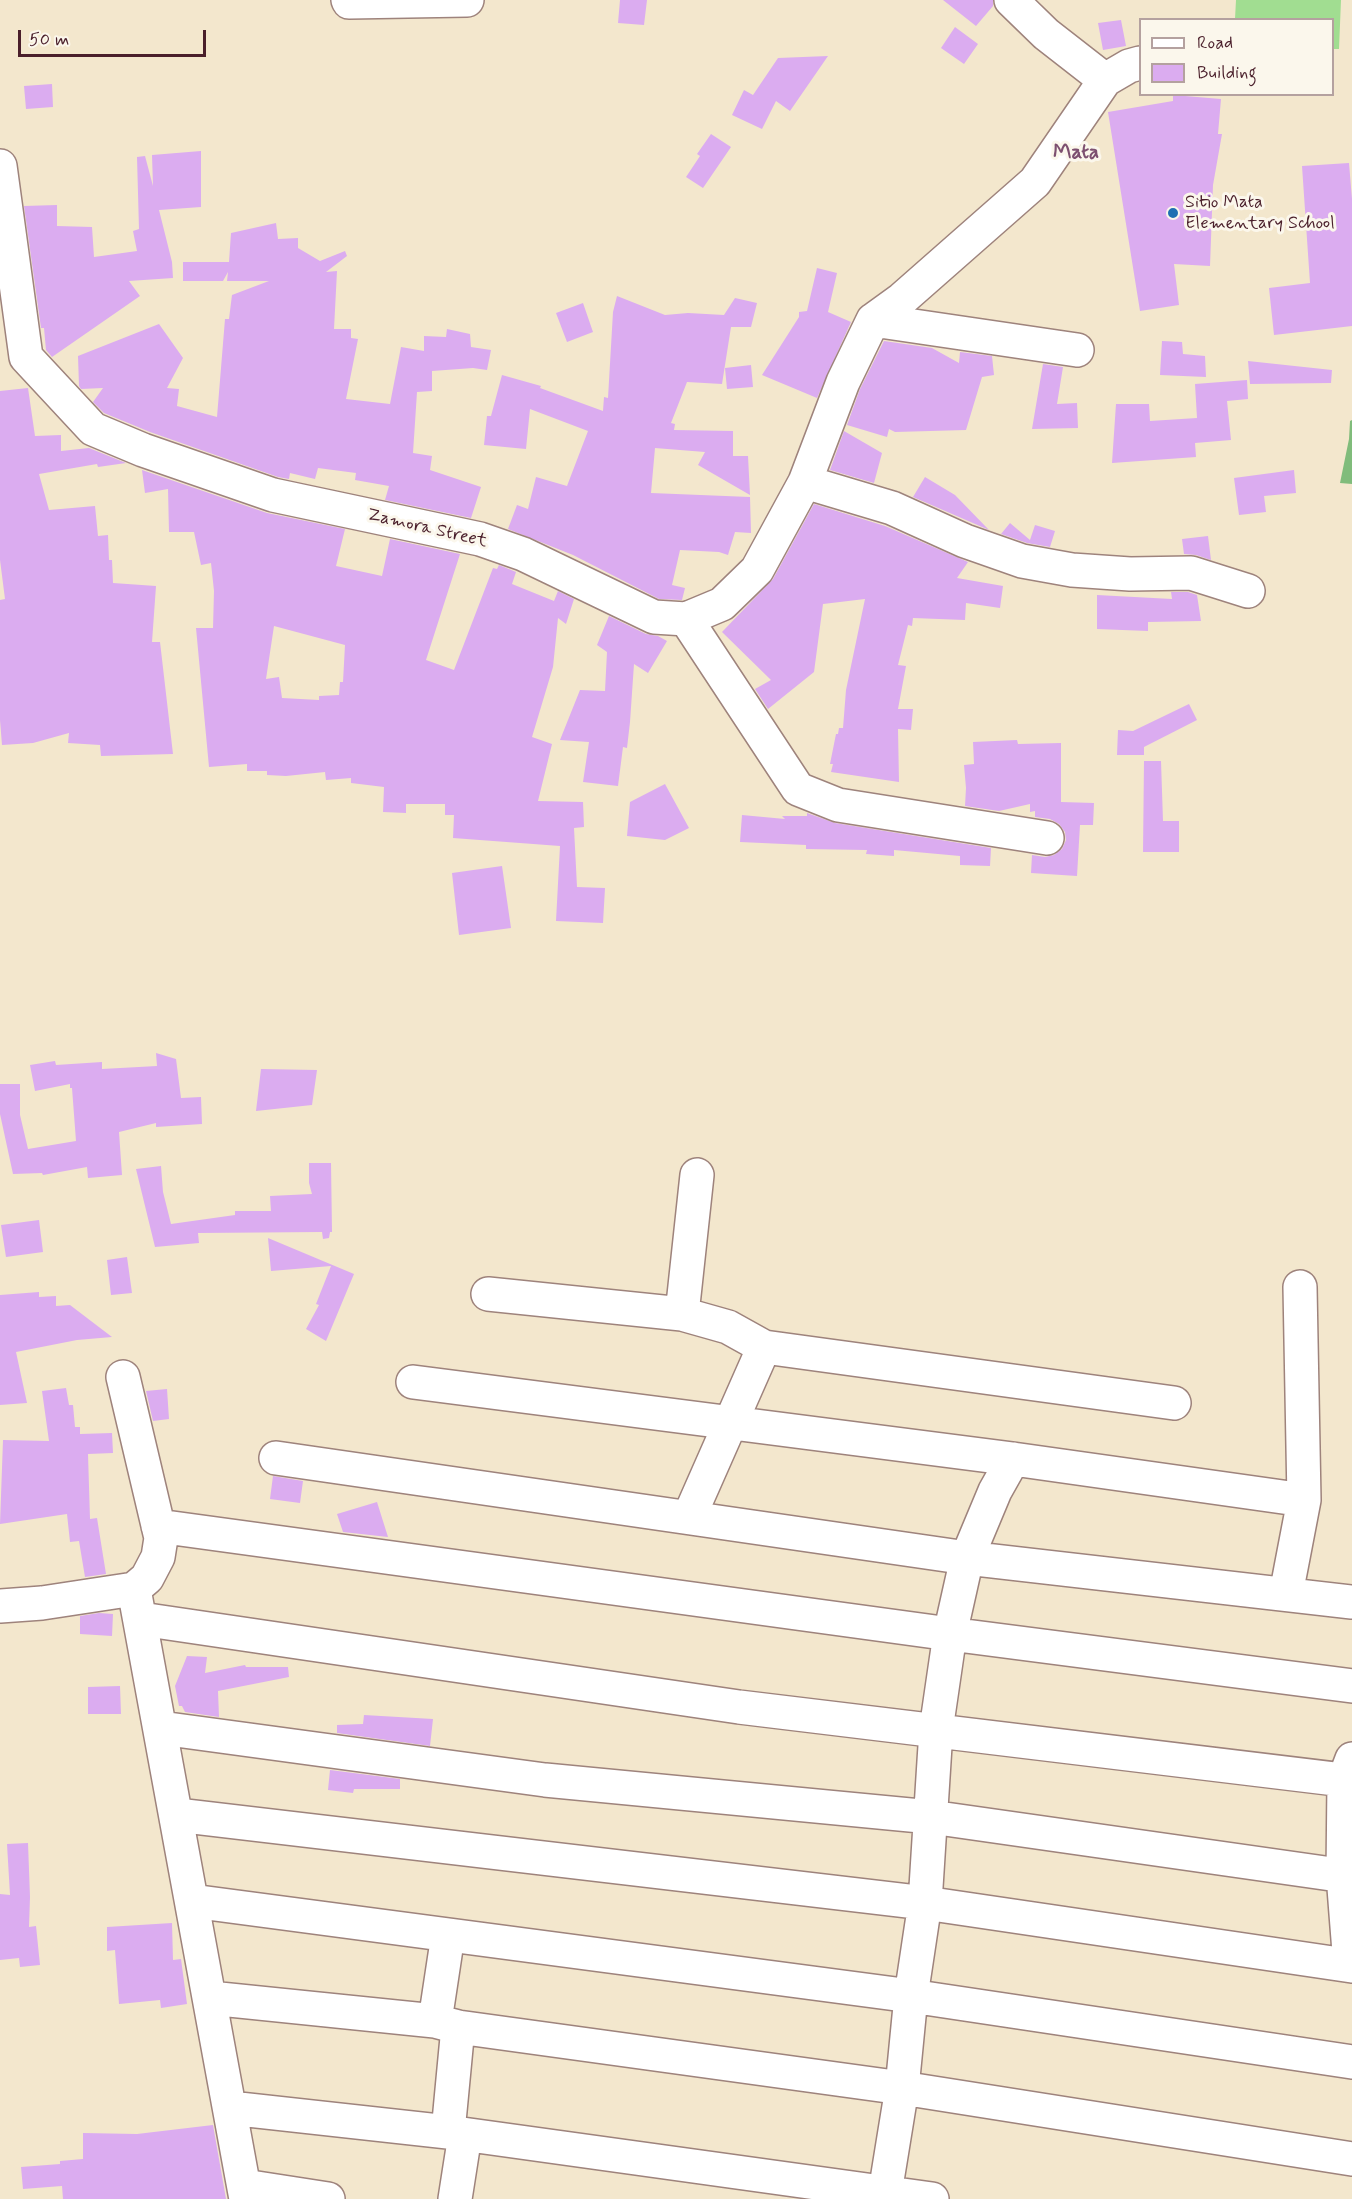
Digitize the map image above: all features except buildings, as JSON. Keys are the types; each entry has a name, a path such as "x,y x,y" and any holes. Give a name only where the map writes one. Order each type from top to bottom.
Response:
{"street":[{"path":"342,1 467,0"},
{"path":"1011,0 1046,34 1105,80"},
{"path":"873,320 902,299 1035,182 1105,80 1129,66 1139,63"},
{"name":"Zamora Street","path":"0,166 26,357 93,429 143,450 273,495 491,543 523,554 654,617 686,619 722,604 757,570 805,483 843,382 873,320"},
{"path":"873,320 1077,350"},
{"path":"805,483 891,508 965,541 1022,561 1071,570 1130,574 1191,573 1248,591"},
{"path":"686,619 798,789 838,804 1047,838"},
{"path":"682,1314 697,1175"},
{"path":"1286,1594 1304,1500 1300,1287"},
{"path":"488,1294 682,1314 728,1327 764,1347 1174,1403"},
{"path":"689,1518 764,1347"},
{"path":"123,1377 161,1538 158,1557 147,1578 138,1604 245,2193 328,2199"},
{"path":"413,1382 1013,1459 1304,1500"},
{"path":"276,1458 967,1558 1352,1602"},
{"path":"885,2196 902,2088 911,1996 925,1902 936,1730 950,1634 967,1558 995,1491 1013,1459"},
{"path":"158,1526 950,1634 1352,1686"},
{"path":"0,1606 42,1603 138,1604 740,1707 1349,1773 1348,1876 1351,1966 925,1902 177,1815"},
{"path":"161,1728 545,1780 931,1817 1348,1876"},
{"path":"192,1901 911,1996 1352,2062"},
{"path":"448,1935 447,2024 456,2134 455,2199"},
{"path":"210,1998 447,2024 902,2088 1352,2159"},
{"path":"230,2108 456,2134 885,2196 932,2199"}],"green space":[{"path":"1236,0 1341,0 1339,49 1334,49 1334,18 1235,18"},
{"path":"1352,420 1352,484 1340,483 1349,439 1350,421"}],"place":[{"name":"Sitio Mata Elementary School","path":"1173,213"}],"district":[{"name":"Mata","path":"1076,154"}]}
